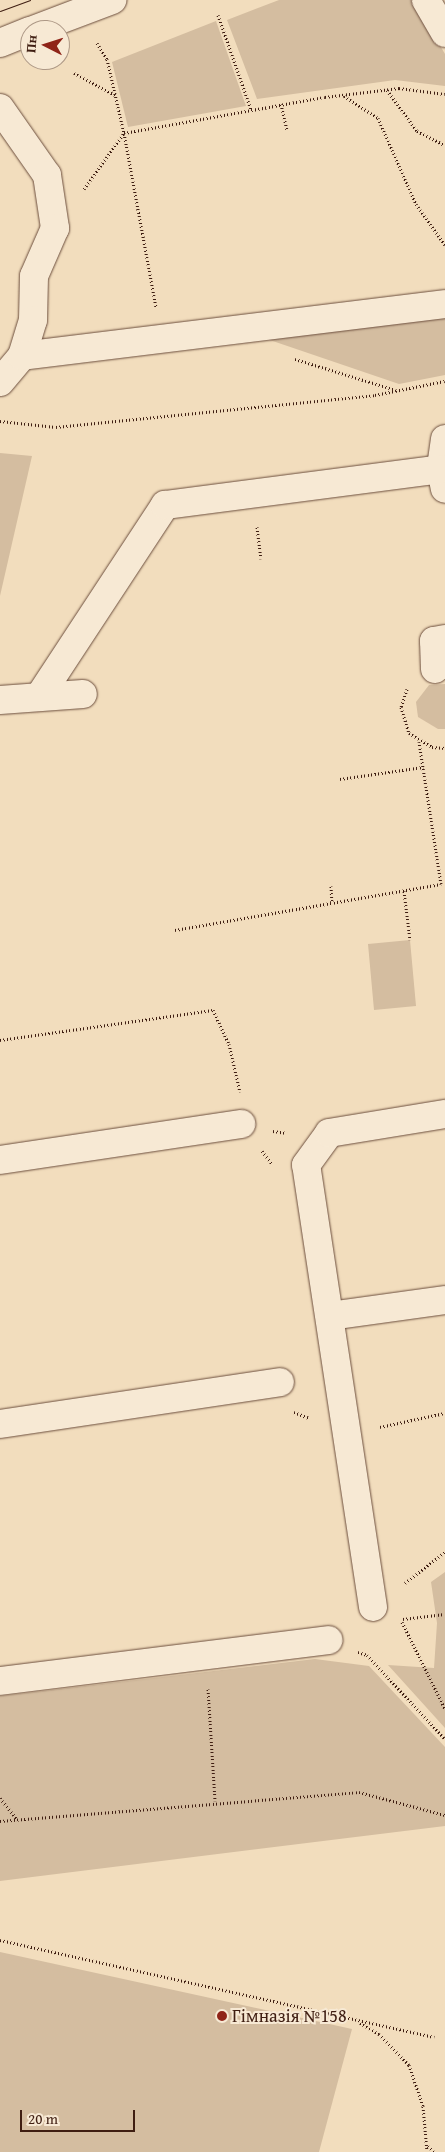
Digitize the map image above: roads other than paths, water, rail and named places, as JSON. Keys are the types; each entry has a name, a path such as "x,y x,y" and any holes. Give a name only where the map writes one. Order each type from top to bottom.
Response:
{"street":[{"path":"60,20 112,0"},
{"path":"426,0 445,33"},
{"path":"0,42 20,35"},
{"path":"0,108 47,175 56,228 34,276 33,320 22,356 0,382"},
{"path":"22,356 162,336 445,304"},
{"path":"39,697 165,505 443,479 445,439"},
{"path":"435,669 434,640 445,639"},
{"path":"0,700 83,694"},
{"path":"373,1607 306,1165 329,1133 445,1114"},
{"path":"0,1160 241,1124"},
{"path":"330,1316 445,1300"},
{"path":"0,1424 280,1382"},
{"path":"0,1681 328,1640"}],"tram line":[{"path":"0,11 30,0"}],"place":[{"name":"Гімназія №158","path":"222,2016"}]}
